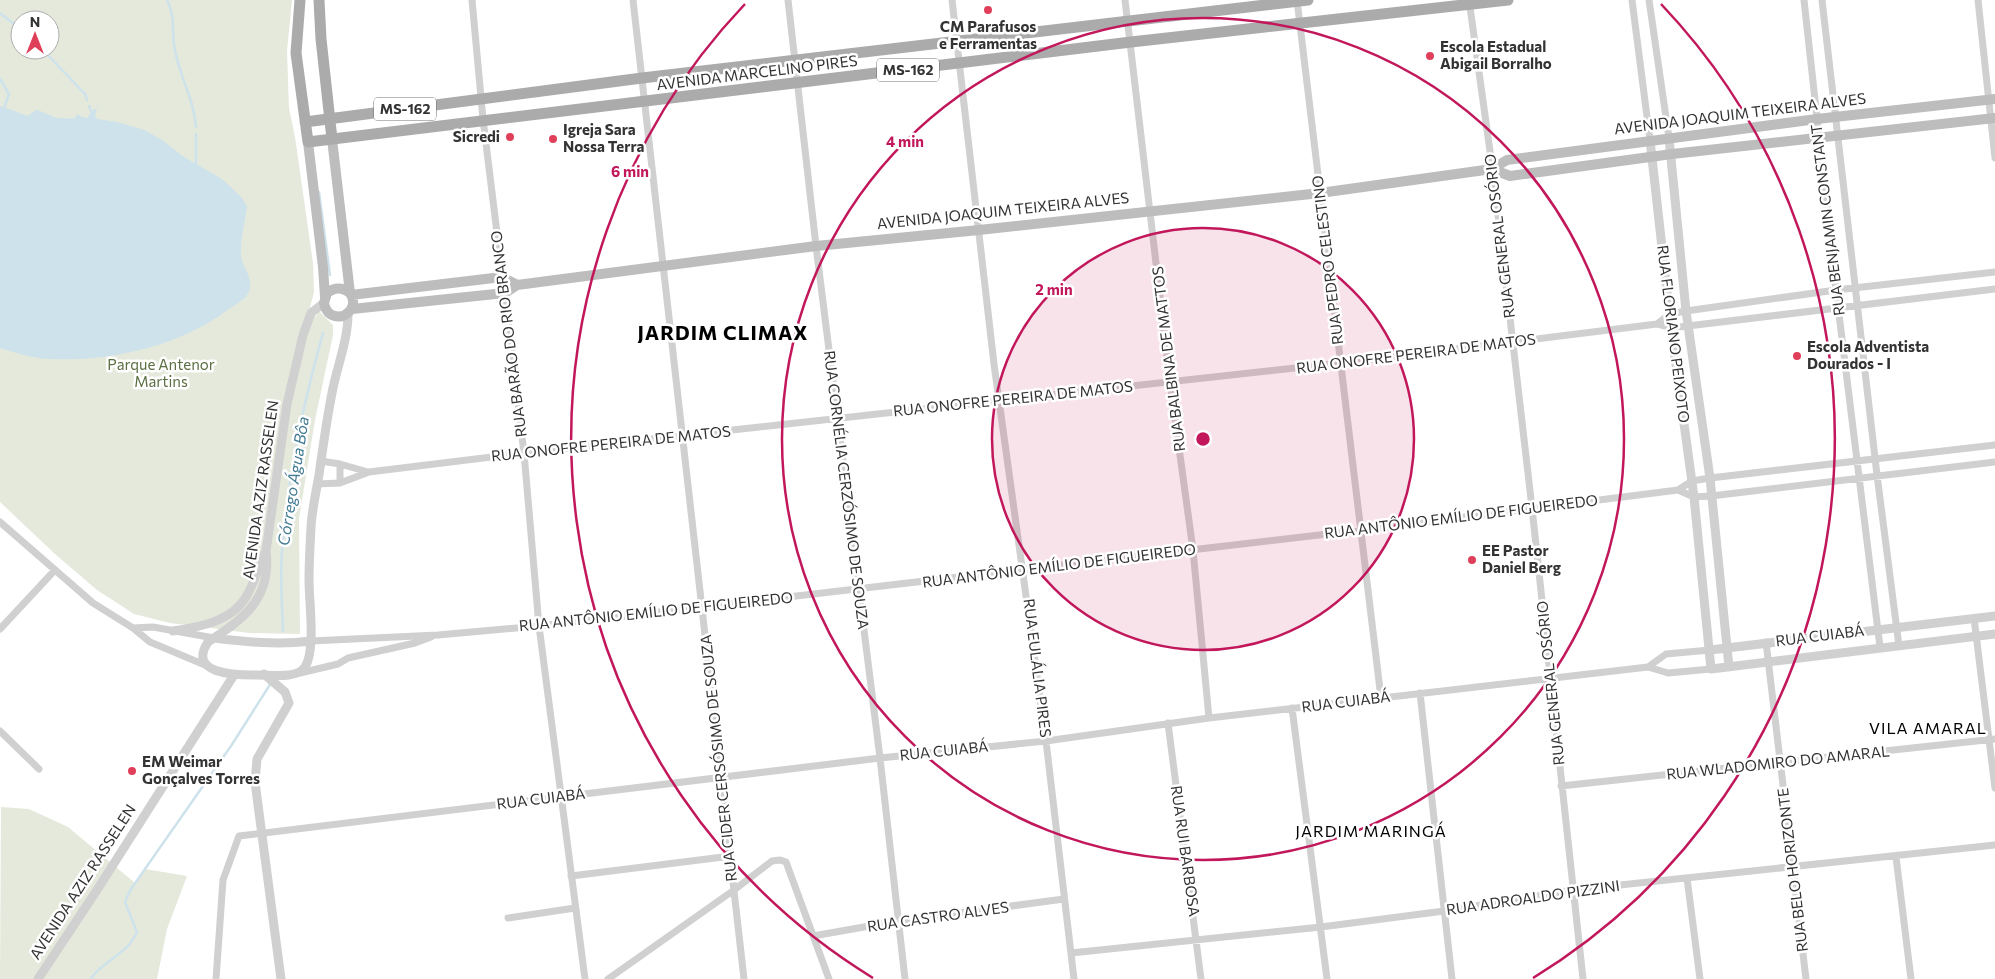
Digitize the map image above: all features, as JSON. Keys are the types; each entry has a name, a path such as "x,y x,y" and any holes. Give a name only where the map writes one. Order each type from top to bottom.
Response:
{"main road":[{"path":"300,0 296,53 323,267 325,308 332,316 338,317 350,312 504,293"},
{"path":"320,0 321,39 329,118 350,294 353,302 350,312"},
{"name":"AVENIDA MARCELINO PIRES","path":"305,122 642,78 1301,0"},
{"name":"AVENIDA MARCELINO PIRES","path":"308,142 483,119 959,64 1131,42 1302,24 1469,2 1508,0"},
{"name":"AVENIDA JOAQUIM TEIXEIRA ALVES","path":"504,293 517,285 664,265 816,246 1320,192 1492,169 1507,160 1650,140 1992,99"},
{"name":"AVENIDA JOAQUIM TEIXEIRA ALVES","path":"1492,169 1510,176 1672,154 1993,118"},
{"path":"350,294 502,277 517,285"},
{"path":"485,279 487,294"},
{"name":"AVENIDA AZIZ RASSELEN","path":"324,300 327,293 336,288 341,288 350,294"}],"street":[{"name":"RUA BARÃO DO RIO BRANCO","path":"472,0 483,119 524,453 539,626 584,979"},
{"name":"RUA CIDER CERSÓSIMO DE SOUZA","path":"633,0 744,977"},
{"name":"RUA CORNÉLIA CERZÓSIMO DE SOUZA","path":"788,0 905,979"},
{"name":"RUA EULÁLIA PIRES","path":"952,0 1000,401 1046,741 1074,979"},
{"name":"RUA BALBINA DE MATTOS","path":"1125,0 1152,211 1170,382 1193,550 1209,718"},
{"name":"RUA PEDRO CELESTINO","path":"1301,0 1320,192 1381,698"},
{"name":"RUA FLORIANO PEIXOTO","path":"1632,0 1671,328 1694,497 1711,669"},
{"name":"RUA FLORIANO PEIXOTO","path":"1649,0 1672,154 1686,311 1710,478 1729,667"},
{"name":"RUA BENJAMIN CONSTANT","path":"1804,0 1838,309 1880,648"},
{"name":"RUA BENJAMIN CONSTANT","path":"1822,0 1839,136 1876,476 1898,646"},
{"path":"1978,0 1992,99 1995,158"},
{"name":"RUA GENERAL OSÓRIO","path":"1469,2 1513,342 1583,979"},
{"path":"1657,324 1670,314 1686,311 1836,290 1995,272"},
{"name":"RUA ONOFRE PEREIRA DE MATOS","path":"317,484 340,483 369,472 524,453 1341,363 1657,324 1671,328 1995,289"},
{"name":"AVENIDA AZIZ RASSELEN","path":"205,665 202,660 204,647 244,617 262,591 267,571 266,551 287,404 303,335 311,313 324,300"},
{"path":"299,673 310,656 309,562 311,526 320,461 333,387 350,312"},
{"name":"RUA ANTÔNIO EMÍLIO DE FIGUEIREDO","path":"133,628 153,627 251,643 291,644 438,635 539,626 1362,530 1678,490 1692,481 1710,478 1995,445"},
{"name":"RUA ONOFRE PEREIRA DE MATOS","path":"320,461 369,472"},
{"path":"1678,490 1694,497 1711,496 1995,462"},
{"path":"340,464 340,483"},
{"name":"RUA ANTÔNIO EMÍLIO DE FIGUEIREDO","path":"0,522 93,603 133,628 150,642 211,669 234,675 299,673 338,664 348,658 359,655 415,643 438,635"},
{"path":"173,631 201,626 221,619 234,610 246,598 266,551"},
{"path":"0,629 54,571"},
{"name":"RUA CUIABÁ","path":"1648,667 1666,654 1995,616"},
{"path":"1974,618 1992,739 1995,788"},
{"name":"RUA CUIABÁ","path":"216,979 223,880 239,836 880,758 1046,741 1168,722 1420,693 1648,667 1668,673 1711,669 1995,634"},
{"name":"RUA BELO HORIZONTE","path":"1766,642 1806,979"},
{"path":"264,674 285,692 289,703 257,759 255,782 281,979"},
{"name":"AVENIDA AZIZ RASSELEN","path":"38,979 234,675"},
{"path":"1420,693 1452,979"},
{"path":"1292,708 1327,979"},
{"name":"RUA RUI BARBOSA","path":"1168,722 1201,979"},
{"path":"0,731 39,769"},
{"name":"RUA WLADOMIRO DO AMARAL","path":"1561,786 1992,739"},
{"name":"RUA ADROALDO PIZZINI","path":"1071,953 1444,912 1573,890 1995,845"},
{"path":"571,876 731,856"},
{"path":"1896,857 1911,979"},
{"path":"608,979 772,861 780,860 786,862 829,979"},
{"path":"1687,878 1700,979"},
{"name":"RUA CASTRO ALVES","path":"813,936 898,921 1064,899"},
{"path":"508,918 575,908"},
{"path":"737,979 744,977"}],"green space":[{"name":"Parque Antenor Martins","path":"0,0 292,0 287,51 289,108 313,263 314,292 309,311 311,317 316,316 319,311 333,325 333,335 315,420 299,519 300,634 249,633 170,623 134,614 97,590 55,554 0,502"},
{"path":"1,807 29,809 68,827 135,883 145,869 187,876 167,929 157,979 0,979"}],"water":[{"path":"0,106 28,116 36,110 66,119 75,118 77,114 88,118 91,111 97,108 95,116 97,119 117,122 144,130 162,140 184,157 222,179 241,197 247,206 241,255 250,282 247,295 207,324 164,343 142,350 94,358 48,359 36,358 0,348"}],"waterway":[{"path":"167,0 172,17 176,56 195,116 196,127"},
{"path":"0,13 10,21"},
{"path":"53,60 85,94 87,100"},
{"path":"0,79 9,94 4,108"},
{"path":"89,106 91,111"},
{"path":"196,134 196,164"},
{"name":"Córrego Água Bôa","path":"319,192 330,275"},
{"name":"Córrego Água Bôa","path":"283,631 281,561 288,496 303,414 323,333"},
{"name":"Córrego Água Bôa","path":"91,979 129,945 137,932 125,902 131,889 231,746 271,683"}],"place":[{"name":"CM Parafusos e Ferramentas","path":"988,10"},
{"name":"Escola Estadual Abigail Borralho","path":"1430,56"},
{"name":"Sicredi","path":"510,137"},
{"name":"Igreja Sara Nossa Terra","path":"553,139"},
{"name":"Escola Adventista Dourados - I","path":"1797,356"},
{"name":"EE Pastor Daniel Berg","path":"1472,560"},
{"name":"EM Weimar Gonçalves Torres","path":"132,771"}],"district":[{"name":"JARDIM CLIMAX","path":"723,333"},
{"name":"VILA AMARAL","path":"1928,728"},
{"name":"JARDIM MARINGÁ","path":"1371,831"}]}
